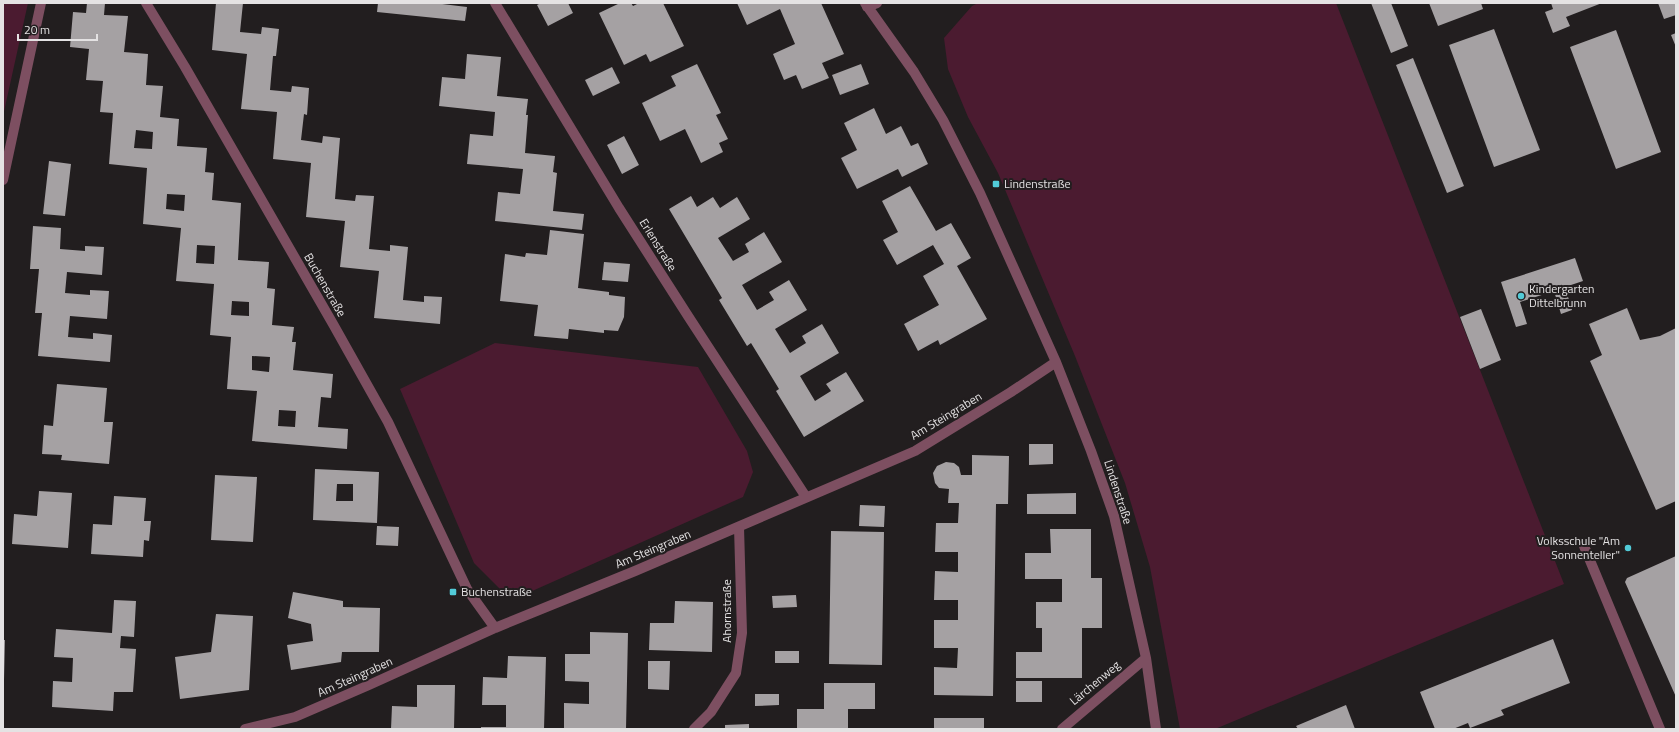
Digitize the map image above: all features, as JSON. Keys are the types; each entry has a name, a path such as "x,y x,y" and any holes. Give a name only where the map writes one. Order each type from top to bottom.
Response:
{"street":[{"path":"3,180 41,3"},
{"name":"Buchenstraße","path":"146,3 185,67 388,422 467,589 495,628"},
{"name":"Erlenstraße","path":"495,3 619,208 806,497"},
{"path":"866,5 877,3"},
{"name":"Lindenstraße","path":"866,5 914,72 943,120 980,193 1056,362 1091,451 1114,516 1146,658 1156,729"},
{"name":"Am Steingraben","path":"245,729 295,717 370,685 495,628 635,571 915,451 1011,392 1056,362"},
{"name":"Ahornstraße","path":"694,729 711,712 736,673 742,632 739,527"},
{"path":"1584,546 1660,729"},
{"name":"Lärchenweg","path":"1062,729 1146,658"}],"shaded area":[{"path":"3,3 28,3 3,116"},
{"path":"978,3 1336,3 1564,584 1215,729 1180,729 1150,567 1125,483 1075,356 998,173 968,117 948,69 944,38 972,6"},
{"path":"495,343 698,367 747,451 753,472 743,497 521,596 500,589 474,563 400,389"}],"building":[{"path":"87,3 105,3 104,15 128,16 124,52 148,54 146,85 163,86 160,117 179,119 177,146 207,148 205,172 214,173 212,200 241,203 238,260 269,262 267,288 275,289 272,325 294,327 292,342 296,342 293,370 333,374 331,398 321,397 318,427 348,429 347,449 252,441 257,391 227,389 231,337 210,335 214,284 176,281 181,228 143,224 147,168 109,164 113,113 100,112 103,81 86,80 89,49 70,47 73,12 86,13","holes":["136,130 153,132 152,149 134,148","167,194 185,195 184,211 166,209","197,245 215,246 214,264 196,263","232,301 249,302 249,316 231,315","252,356 270,357 269,372 252,370","279,410 296,411 295,427 278,426"]},
{"path":"216,3 243,3 240,32 261,34 262,27 279,29 276,56 273,56 270,90 291,92 292,86 309,88 307,115 304,114 301,140 322,143 323,136 340,138 335,199 355,201 356,195 374,196 369,249 390,251 390,245 408,247 403,300 424,302 424,296 442,297 440,324 374,318 379,271 340,267 345,221 306,217 311,163 273,159 277,112 241,109 247,54 212,50"},
{"path":"378,3 434,3 467,7 465,21 377,12"},
{"path":"541,3 568,3 573,13 548,26 537,5"},
{"path":"620,3 631,3 633,6 639,3 663,3 684,46 650,62 646,54 624,65 599,13"},
{"path":"737,3 821,3 844,54 822,63 829,78 802,89 796,75 784,80 773,54 795,44 780,9 747,25"},
{"path":"1371,3 1391,3 1408,46 1391,53"},
{"path":"1429,3 1481,3 1483,9 1438,26"},
{"path":"1551,3 1602,3 1566,17 1570,26 1553,33 1545,12 1553,9"},
{"path":"1658,3 1676,3 1676,15 1664,19"},
{"path":"1494,29 1540,150 1494,167 1449,45"},
{"path":"1616,30 1661,152 1616,169 1570,47"},
{"path":"1676,33 1676,47 1671,35"},
{"path":"467,54 501,57 497,96 528,99 525,153 555,156 553,172 557,173 553,211 584,214 582,230 495,221 498,192 520,194 523,169 467,164 470,134 493,136 495,112 439,106 442,77 465,79"},
{"path":"1413,58 1464,186 1447,193 1396,65"},
{"path":"697,64 721,113 716,115 728,139 719,143 723,152 701,163 685,129 660,141 642,103 676,86 671,76"},
{"path":"861,64 869,84 840,95 832,75"},
{"path":"612,67 620,83 593,96 585,80"},
{"path":"874,108 886,134 901,126 911,146 918,143 928,164 902,177 898,169 857,189 841,158 857,150 844,123"},
{"path":"624,136 639,165 622,174 607,145"},
{"path":"49,161 71,164 65,216 43,214"},
{"path":"910,186 936,231 951,223 971,258 957,266 987,319 940,345 938,340 918,351 904,324 939,305 923,276 944,264 933,245 897,265 883,240 898,232 882,201"},
{"path":"691,196 697,207 713,197 720,208 737,197 750,219 718,238 733,261 749,252 745,244 764,232 782,262 742,285 757,310 774,300 769,292 789,280 807,310 775,329 790,353 806,343 802,336 822,324 839,353 800,376 815,401 831,391 826,384 846,372 864,401 804,437 776,391 779,389 751,343 747,346 719,300 722,298 669,209"},
{"path":"33,226 61,228 60,249 85,251 85,246 104,247 102,275 67,272 65,293 90,295 90,290 109,291 107,319 70,316 68,337 93,339 93,333 112,335 110,362 38,356 42,313 35,313 39,269 30,269"},
{"path":"550,230 584,234 578,288 609,292 609,295 625,297 624,317 618,331 604,330 604,333 569,329 568,339 534,336 538,305 500,301 505,254 525,257 526,253 547,255"},
{"name":"Kindergarten Dittelbrunn","path":"1575,258 1583,281 1565,287 1572,310 1561,314 1554,291 1520,302 1527,324 1516,327 1501,282"},
{"path":"604,262 630,264 628,282 602,280"},
{"path":"1627,308 1640,340 1660,336 1676,328 1676,501 1656,510 1590,361 1602,355 1589,324"},
{"path":"1481,309 1501,360 1480,369 1460,317"},
{"path":"57,384 107,388 104,422 113,422 109,464 61,460 62,455 42,454 44,425 53,426"},
{"path":"1029,444 1053,444 1053,464 1029,465"},
{"path":"972,455 1009,456 1008,504 996,504 993,696 934,695 934,667 957,668 958,648 934,648 934,620 958,620 958,600 934,600 935,571 958,572 958,552 935,552 936,523 958,523 959,503 948,503 949,489 939,488 935,483 933,473 937,466 946,462 954,463 959,467 961,475 972,475"},
{"path":"315,469 379,472 377,523 313,520","holes":["337,484 353,484 353,501 336,501"]},
{"path":"215,475 257,477 253,542 211,540"},
{"path":"39,491 72,493 68,548 12,544 14,514 37,516"},
{"path":"1076,493 1076,514 1027,514 1027,494"},
{"path":"114,496 146,498 144,521 151,521 149,541 144,540 143,557 91,554 93,524 112,525"},
{"path":"860,505 885,506 884,527 859,526"},
{"path":"377,526 399,527 398,546 376,545"},
{"path":"1050,529 1091,529 1091,578 1102,578 1102,628 1082,628 1082,678 1016,678 1016,652 1042,652 1042,628 1036,628 1036,602 1062,602 1062,579 1025,579 1025,553 1051,553"},
{"path":"831,531 884,532 882,665 829,664"},
{"path":"1676,556 1676,697 1625,582 1627,578"},
{"path":"293,592 343,601 343,607 380,608 379,652 342,652 341,662 291,670 287,645 313,641 311,624 288,618"},
{"path":"796,595 797,607 773,608 772,596"},
{"path":"114,600 136,601 134,637 121,636 120,648 136,649 133,692 114,692 113,711 52,707 53,681 72,682 73,658 54,657 56,629 112,633"},
{"path":"675,601 713,602 712,652 649,650 650,623 674,623"},
{"path":"216,614 253,616 249,690 180,699 175,657 211,652"},
{"path":"590,632 628,633 626,729 564,729 564,703 589,704 589,682 565,681 565,654 590,654"},
{"path":"1553,639 1570,683 1501,710 1504,715 1470,728 1468,723 1453,729 1435,729 1420,692"},
{"path":"3,640 5,640 4,680 3,680"},
{"path":"775,651 799,651 799,663 775,663"},
{"path":"508,656 546,657 544,729 481,729 481,727 506,727 506,705 482,705 483,677 507,678"},
{"path":"648,661 670,661 669,690 648,689"},
{"path":"1016,681 1042,681 1042,702 1016,702"},
{"path":"824,683 875,683 875,709 848,709 848,729 797,729 797,709 824,709"},
{"path":"417,685 455,685 454,729 391,729 392,706 417,707"},
{"path":"755,694 779,694 779,705 755,706"},
{"path":"1346,705 1355,729 1298,729 1296,726"},
{"path":"934,718 984,718 984,729 934,729"},
{"path":"749,724 749,729 725,729 725,725"}],"place":[{"name":"Lindenstraße","path":"996,184"},
{"name":"Kindergarten Dittelbrunn","path":"1521,296"},
{"name":"Volksschule \"Am Sonnenteller\"","path":"1628,548"},
{"name":"Buchenstraße","path":"453,592"}]}
